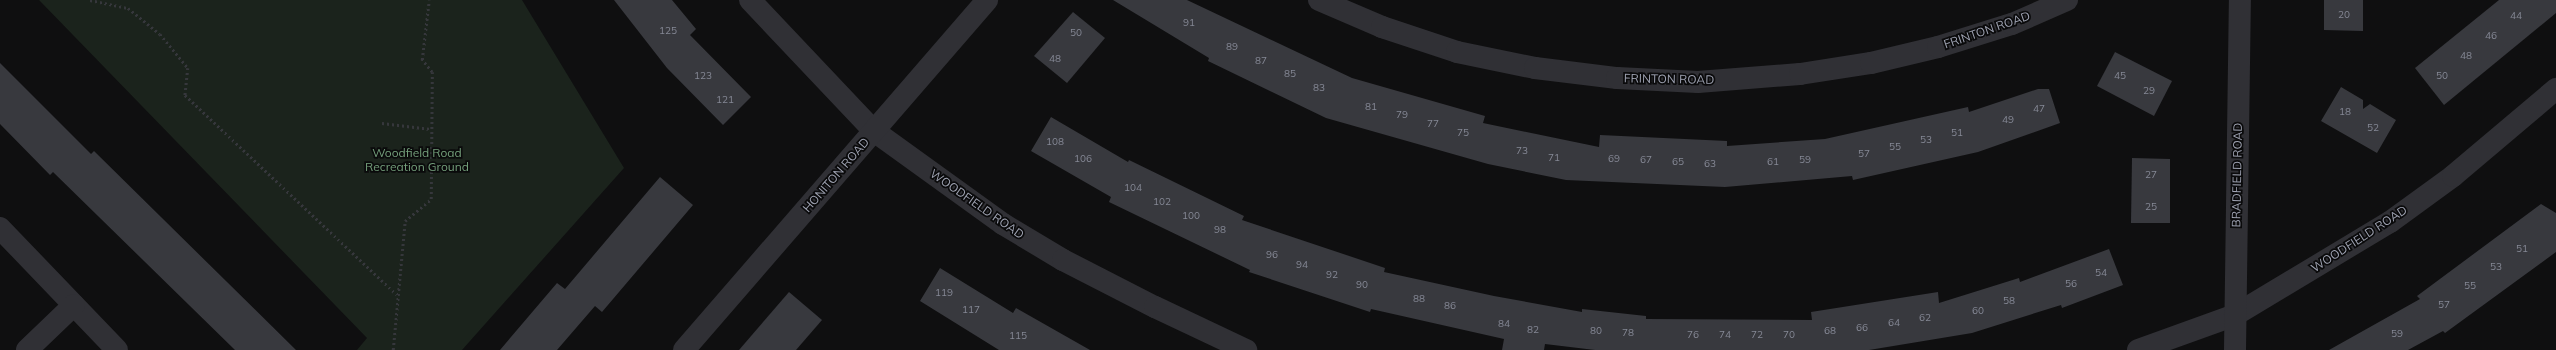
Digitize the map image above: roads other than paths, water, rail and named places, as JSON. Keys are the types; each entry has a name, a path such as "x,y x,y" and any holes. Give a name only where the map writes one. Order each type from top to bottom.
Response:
{"street":[{"name":"WOODFIELD ROAD","path":"750,0 874,131 1003,224 1043,248 1155,307 1246,350"},
{"name":"HONITON ROAD","path":"684,350 987,0"},
{"name":"FRINTON ROAD","path":"1319,0 1382,27 1457,52 1535,68 1617,78 1698,82 1800,74 1871,63 1938,47 2012,24 2067,0"},
{"name":"BRADFIELD ROAD","path":"2235,350 2240,0"},
{"name":"WOODFIELD ROAD","path":"2138,350 2235,315 2390,222 2453,176 2556,88"},
{"path":"0,228 117,350"},
{"path":"27,350 74,305"}],"park label":[{"name":"Woodfield Road Recreation Ground","path":"417,160"}]}
